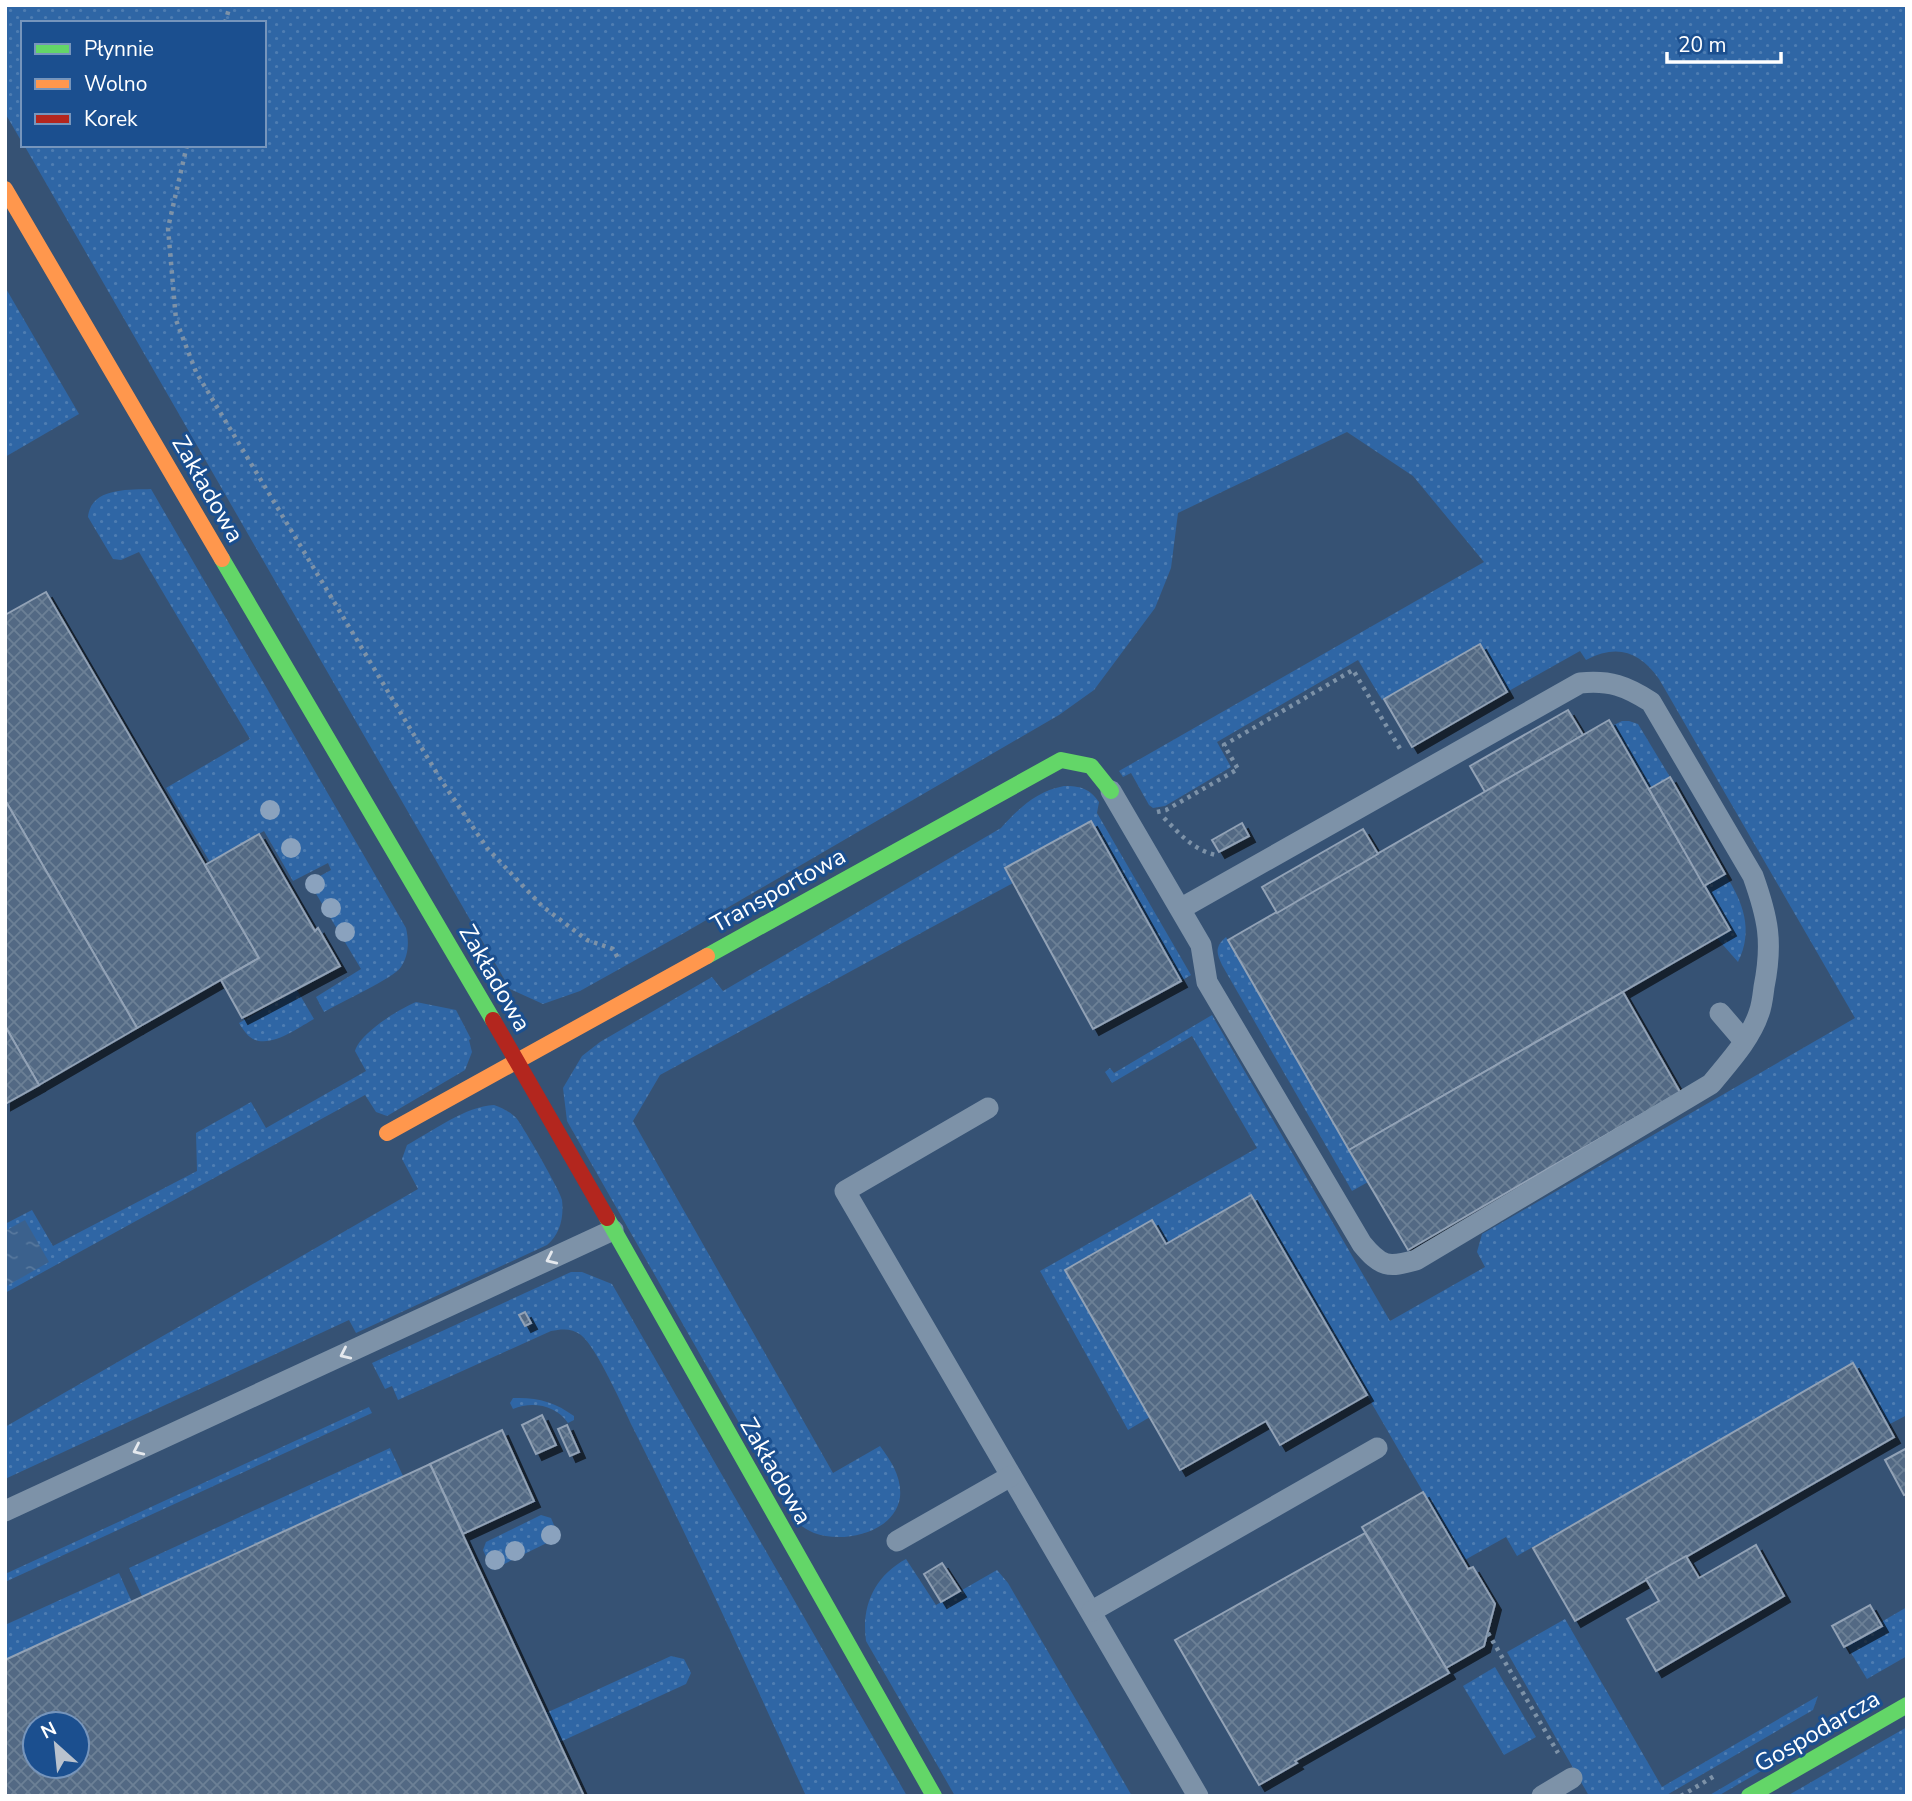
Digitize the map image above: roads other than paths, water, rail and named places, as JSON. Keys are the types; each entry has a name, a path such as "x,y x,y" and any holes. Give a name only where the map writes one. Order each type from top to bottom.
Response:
{"street":[{"name":"Zakładowa","path":"5,189 518,1062 934,1796"},
{"name":"Transportowa","path":"387,1133 1061,760 1083,762 1099,771 1111,791"},
{"name":"Gospodarcza","path":"1749,1796 1907,1705"}],"lane":[{"path":"1111,791 1201,945 1207,982 1362,1244 1376,1261 1394,1266 1416,1260 1711,1084 1744,1041 1759,1014 1770,935 1764,906 1753,876 1651,702 1629,688 1600,681 1580,683 1180,909"},
{"path":"1720,1013 1744,1041"},
{"path":"988,1108 845,1191 1198,1796"},
{"path":"5,1511 613,1230"},
{"path":"1092,1611 1377,1448"},
{"path":"897,1541 1011,1476"},
{"path":"1542,1796 1572,1778"}],"water":[{"path":"25,1220 49,1262 5,1287 5,1231"}]}
